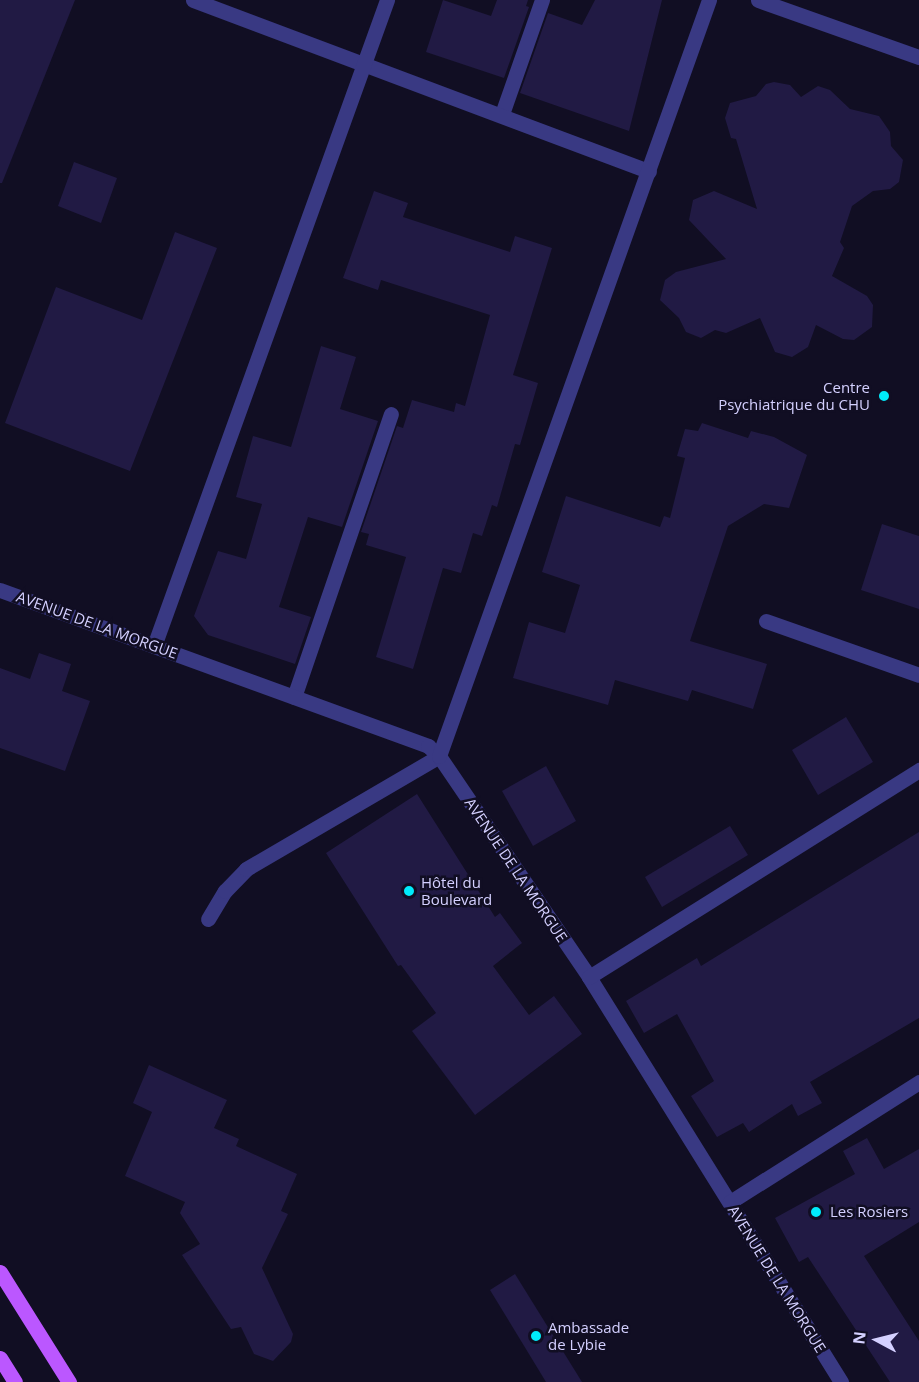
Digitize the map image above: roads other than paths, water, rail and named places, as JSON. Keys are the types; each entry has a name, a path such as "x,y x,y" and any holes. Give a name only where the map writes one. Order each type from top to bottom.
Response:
{"main road":[{"path":"0,1272 69,1382"},
{"path":"0,1358 15,1382"}],"street":[{"path":"193,0 366,62 649,171"},
{"path":"154,646 387,0"},
{"path":"502,114 542,0"},
{"path":"208,920 225,891 246,869 439,756 709,0"},
{"path":"758,0 919,57"},
{"path":"294,697 391,414"},
{"name":"AVENUE DE LA MORGUE","path":"0,590 428,746 439,756 588,977 841,1382"},
{"path":"766,621 919,675"},
{"path":"588,977 919,770"},
{"path":"730,1202 919,1082"}],"place":[{"name":"Centre Psychiatrique du CHU","path":"884,396"},
{"name":"Hôtel du Boulevard","path":"409,891"},
{"name":"Les Rosiers","path":"816,1212"},
{"name":"Ambassade de Lybie","path":"536,1336"}]}
